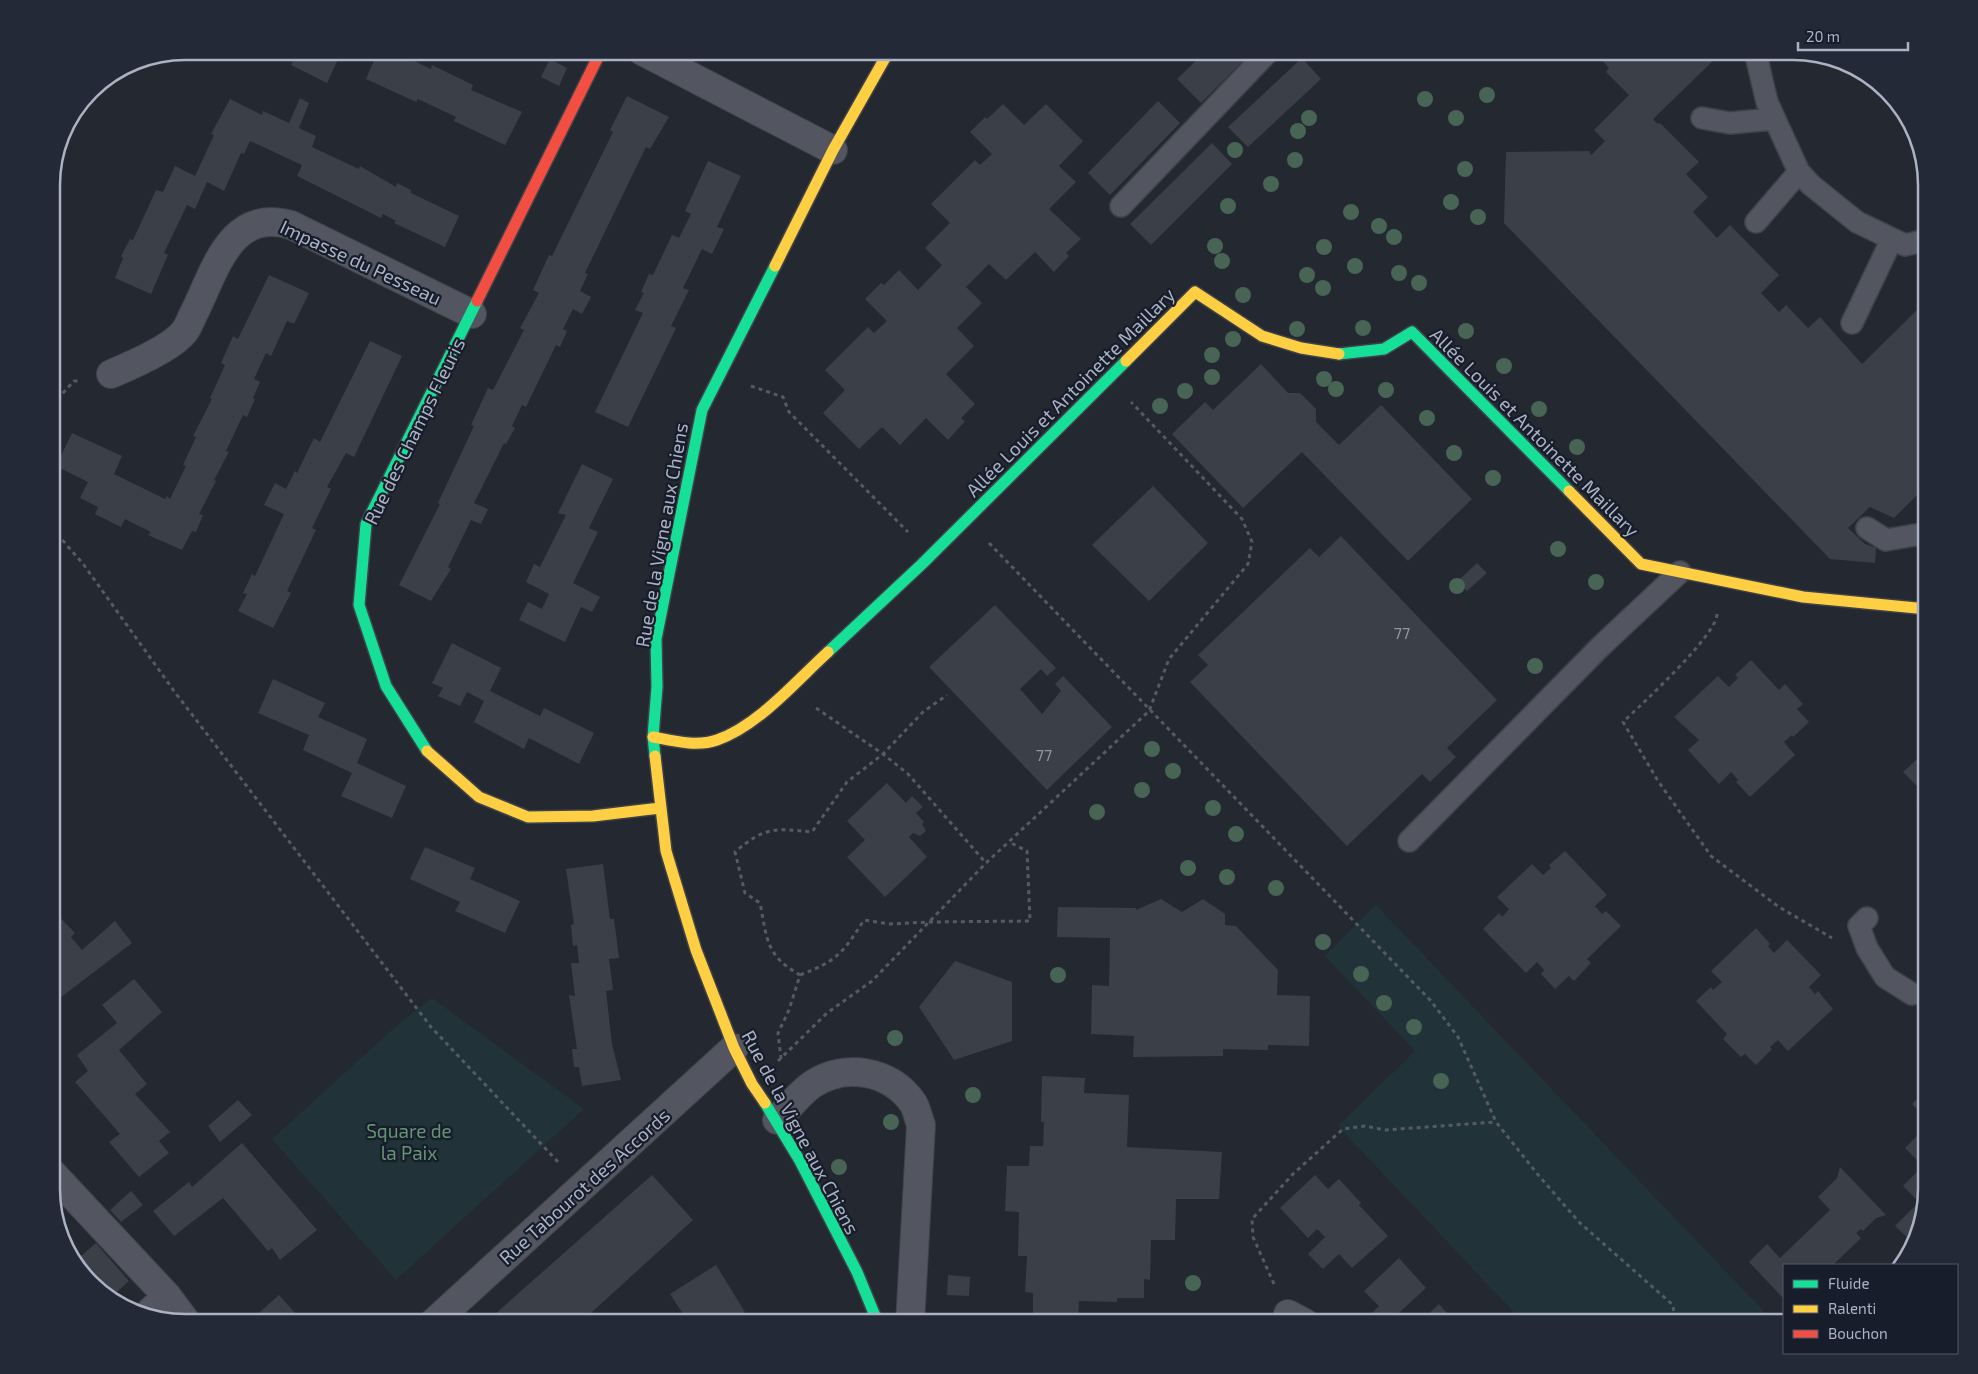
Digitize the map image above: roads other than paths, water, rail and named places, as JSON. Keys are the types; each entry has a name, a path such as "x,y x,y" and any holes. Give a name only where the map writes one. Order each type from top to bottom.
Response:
{"street":[{"name":"Rue des Champs Fleuris","path":"597,60 366,524 359,606 386,686 424,748 479,797 528,817 593,816 660,808"},
{"path":"659,60 832,150"},
{"name":"Rue de la Vigne aux Chiens","path":"874,1314 857,1272 777,1120 752,1084 734,1048 696,950 666,851 653,737 657,687 656,639 702,410 832,150 884,60"},
{"name":"Impasse du Pesseau","path":"111,374 144,360 184,333 227,245 239,232 258,222 276,221 291,225 472,314"},
{"name":"Allée Louis et Antoinette Maillary","path":"653,737 678,742 699,743 717,740 747,725 922,564 1195,292 1262,336 1301,348 1344,355 1384,349 1412,332 1641,564 1803,597 1918,608"},
{"name":"Rue Tabourot des Accords","path":"443,1314 734,1048"},
{"path":"777,1120 811,1085 826,1076 843,1072 862,1071 880,1077 900,1089 913,1104 921,1125 910,1314"},
{"path":"60,1183 159,1304 173,1313"}],"lane":[{"path":"1121,206 1260,60"},
{"path":"1757,60 1767,102 1799,172 1811,185 1858,222 1905,245 1918,242"},
{"path":"1702,118 1730,123 1774,119"},
{"path":"1756,222 1799,172"},
{"path":"1852,323 1892,239"},
{"path":"1867,528 1886,540 1918,535"},
{"path":"1409,840 1600,648 1680,572"},
{"path":"1867,918 1860,926 1867,948 1885,977 1912,994"}],"park label":[{"name":"Square de la Paix","path":"409,1141"}]}
